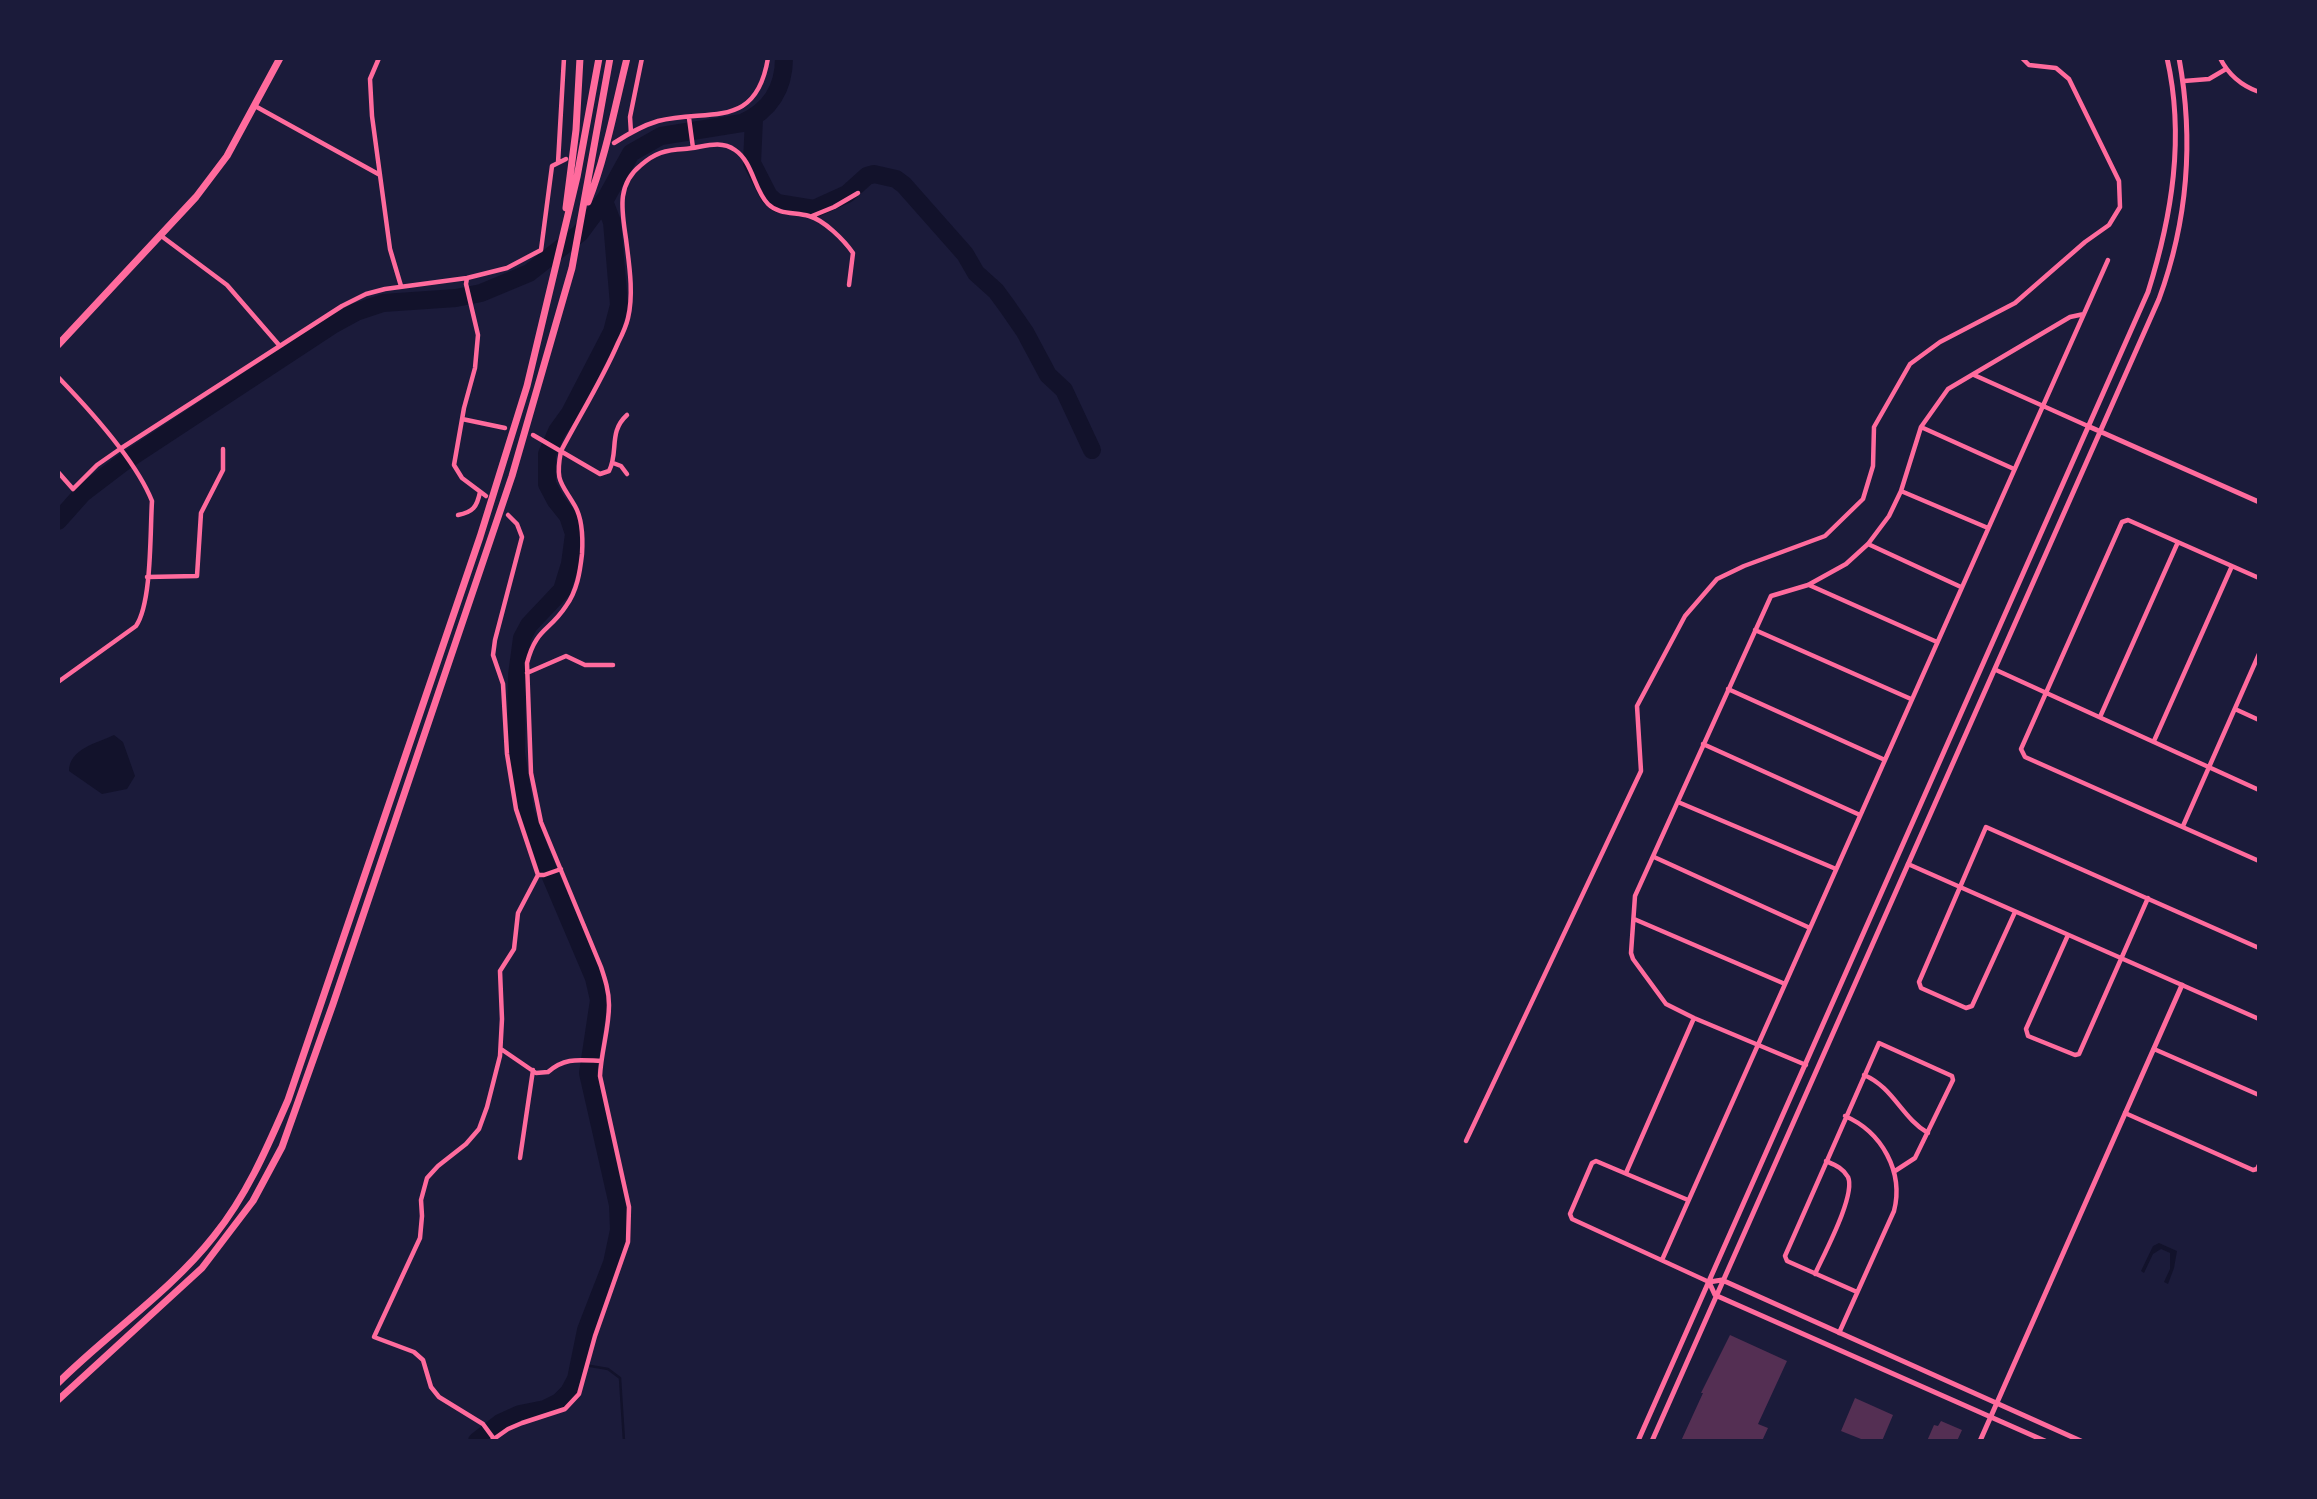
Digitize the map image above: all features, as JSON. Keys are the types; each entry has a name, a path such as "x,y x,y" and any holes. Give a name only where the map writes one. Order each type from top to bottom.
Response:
{"main road":[{"path":"58,345 196,197 227,156 280,58"},
{"path":"558,264 572,163 580,58"},
{"path":"58,1383 172,1281 212,1239 258,1169 288,1100 480,537 527,386 558,264 599,58"},
{"path":"58,1400 201,1268 253,1201 282,1147 512,476 572,268 610,58"},
{"path":"581,220 600,170 627,58"}],"street":[{"path":"379,58 370,79 372,116 390,249 401,286"},
{"path":"558,163 564,58"},
{"path":"631,133 630,117 642,58"},
{"path":"614,143 639,127 661,120 689,120 727,113 744,106 761,86 768,58"},
{"path":"1466,1141 1641,771 1637,706 1685,616 1717,579 1825,536 1863,499 1873,466 1874,426 1910,364 1940,342 2015,303 2085,242 2109,225 2120,207 2119,181 2068,79 2056,68 2029,65 2022,58"},
{"path":"1638,1441 2148,292 2168,218 2175,169 2175,133 2167,58"},
{"path":"1652,1441 2159,299 2178,238 2187,174 2188,129 2179,58"},
{"path":"2220,58 2226,69 2244,85 2259,92"},
{"path":"2184,81 2210,79 2226,69"},
{"path":"255,106 380,175"},
{"path":"689,120 693,147"},
{"path":"559,870 541,875 518,913 514,949 500,971 501,1048 487,1107 479,1129 427,1178 421,1200 420,1238 374,1336 414,1352 424,1360 431,1387 439,1397 483,1424 492,1438 522,1423 565,1409 579,1394 592,1343 628,1242 629,1207 600,1076 607,1022 607,987 541,822 531,773 527,673 531,647 541,631 567,606 576,589 583,538 576,507 563,490 557,473 559,449 610,364 628,319 630,282 622,215 622,194 627,180 636,169 660,152 712,144 725,145 738,151 770,206 781,211 811,216 828,228 853,253 849,285"},
{"path":"58,472 73,489 97,465 279,345 366,294 401,286 467,281 507,268 541,250 552,166 566,159"},
{"path":"811,216 858,193"},
{"path":"160,235 227,285 279,345"},
{"path":"1662,1260 2108,260"},
{"path":"467,281 478,335 475,368 454,465 463,478 486,496"},
{"path":"1806,1065 1666,1004 1631,953 1635,896 1771,596 1808,585 1846,564 1868,544 1889,516 1901,491 1922,428 1948,389 2070,317 2085,314"},
{"path":"1973,374 2259,502"},
{"path":"58,377 121,451 152,501 144,609 136,626 58,682"},
{"path":"533,435 600,474 609,471 613,463 613,438 627,415"},
{"path":"462,419 505,428"},
{"path":"1922,428 2014,469"},
{"path":"147,577 197,576 201,513 223,470 223,449"},
{"path":"613,463 621,466 627,474"},
{"path":"1901,491 1988,528"},
{"path":"458,515 471,512 478,504 480,492"},
{"path":"508,515 517,524 522,537 493,655 502,684 507,754 516,809 541,875"},
{"path":"2259,578 2128,520 2122,522 2021,749 2025,757 2259,861"},
{"path":"2100,717 2178,542"},
{"path":"1868,544 1961,587"},
{"path":"2154,741 2232,566"},
{"path":"1808,585 1937,642"},
{"path":"1755,630 1912,699"},
{"path":"2183,827 2259,654"},
{"path":"527,673 566,656 585,665 613,665"},
{"path":"1996,670 2259,790"},
{"path":"1728,689 1885,760"},
{"path":"2235,709 2259,720"},
{"path":"1703,744 1860,815"},
{"path":"1678,802 1836,869"},
{"path":"2015,912 1972,1006 1966,1008 1921,988 1919,982 1986,827 2259,947"},
{"path":"1654,857 1810,928"},
{"path":"1908,863 2259,1019"},
{"path":"2068,935 2026,1029 2028,1036 2075,1055 2079,1054 2148,898"},
{"path":"1634,919 1785,984"},
{"path":"1980,1441 2182,985"},
{"path":"1626,1173 1694,1018"},
{"path":"1857,1292 1787,1261 1785,1256 1879,1043 1951,1076 1953,1080 1915,1158 1895,1171"},
{"path":"501,1048 536,1073 548,1072 559,1062 601,1061"},
{"path":"2154,1049 2259,1095"},
{"path":"520,1157 533,1070"},
{"path":"1864,1075 1878,1081 1919,1128 1928,1133"},
{"path":"2125,1113 2253,1170 2259,1165"},
{"path":"1838,1334 1894,1211 1898,1196 1895,1171 1886,1152 1868,1129 1845,1116"},
{"path":"1688,1200 1596,1161 1592,1163 1570,1214 1572,1219 1709,1282 1722,1280 2081,1441"},
{"path":"1815,1274 1849,1196 1848,1178 1836,1165 1826,1161"},
{"path":"1709,1282 1715,1296 2045,1441"}],"shaded area":[{"path":"114,735 123,742 135,776 127,789 102,794 69,771 70,763 85,748"},
{"path":"2159,1243 2177,1251 2168,1284 2164,1282 2170,1269 2170,1253 2161,1249 2153,1254 2144,1273 2141,1271 2153,1246"}],"building":[{"path":"1730,1335 1787,1361 1758,1424 1768,1428 1762,1441 1681,1441 1701,1393"},
{"path":"1855,1398 1893,1415 1882,1441 1866,1441 1841,1431"},
{"path":"1941,1421 1962,1430 1957,1441 1927,1441 1934,1425 1938,1426"}],"waterway":[{"path":"58,521 83,493 121,464 356,312 383,303 456,298 481,293 529,273 580,233 606,198 631,153 661,136 742,123 752,118 774,97 781,79 784,58"},
{"path":"754,118 752,163 769,196 777,203 814,209 847,194 867,176 874,174 896,179 904,185 965,254 976,273 996,291 1007,306 1025,332 1048,375 1064,390 1092,450"},
{"path":"477,1441 500,1423 520,1414 545,1409 559,1402 569,1392 576,1379 586,1330 612,1263 619,1230 618,1205 588,1073 599,1000 594,978 525,811 516,753 517,675 522,638 529,625 562,590 570,564 574,534 568,516 547,484 547,454 612,332 619,305 612,222 604,201"},
{"path":"579,1364 608,1369 620,1378 624,1441"}]}
